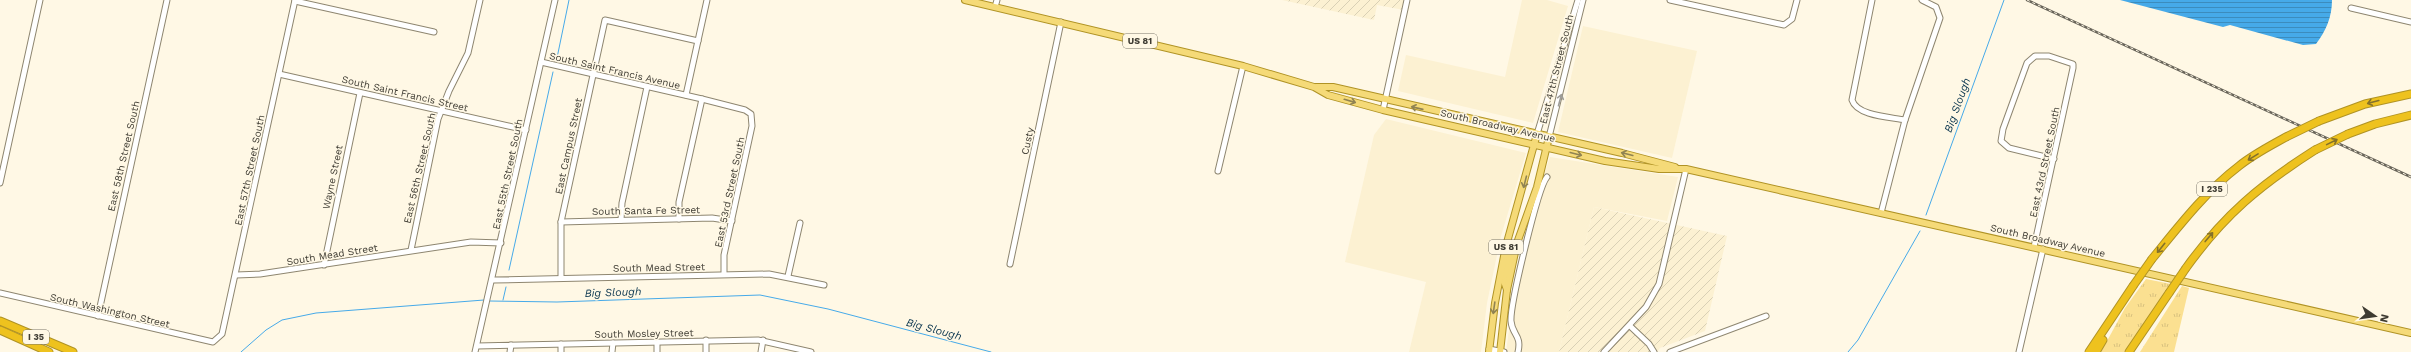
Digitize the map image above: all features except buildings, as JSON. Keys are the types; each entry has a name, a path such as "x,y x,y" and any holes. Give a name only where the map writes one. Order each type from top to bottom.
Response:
{"highway":[{"name":"I 235","path":"2122,302 2152,259 2184,220 2215,186 2240,165 2286,137 2319,121 2365,104 2411,94"},
{"name":"I 235","path":"2169,293 2202,245 2236,208 2259,188 2315,150 2348,134 2375,124 2411,115"},
{"path":"2129,352 2169,293"},
{"path":"2135,352 2169,293"},
{"path":"2090,352 2122,302"},
{"path":"2096,352 2122,302"},
{"name":"I 35","path":"0,321 72,352"},
{"name":"I 35","path":"0,330 49,352"}],"main road":[{"name":"South Broadway Avenue","path":"965,0 1243,66 1314,87 1328,95 1383,110 1640,167 1683,169"},
{"name":"South Broadway Avenue","path":"1314,87 1333,87 1385,101 1631,155 1683,169 2411,333"},
{"name":"East 47th Street South","path":"1489,351 1495,303 1506,246 1538,134"},
{"name":"East 47th Street South","path":"1501,352 1507,290 1517,243 1537,187 1549,137"},
{"path":"1517,243 1512,238 1520,210 1520,200"},
{"path":"1506,246 1510,253 1504,281 1507,290"}],"street":[{"path":"0,183 40,0"},
{"name":"East 58th Street South","path":"98,316 167,0"},
{"path":"295,0 434,32"},
{"name":"East 57th Street South","path":"216,341 222,334 236,275 295,0"},
{"name":"East 56th Street South","path":"411,250 441,111 468,53 480,0"},
{"name":"East 55th Street South","path":"475,352 493,282 555,0"},
{"path":"686,95 707,0"},
{"path":"995,7 997,0"},
{"path":"1383,110 1407,0"},
{"name":"East 47th Street South","path":"1538,134 1578,0"},
{"name":"East 47th Street South","path":"1549,137 1583,0"},
{"path":"1670,0 1787,25 1793,16 1797,0"},
{"path":"1872,0 1852,92 1853,102 1864,111 1905,120"},
{"path":"1881,214 1905,120 1936,33 1940,14 1936,7 1922,0"},
{"path":"2351,8 2411,22"},
{"name":"East Campus Street","path":"561,278 561,222 605,20 698,41"},
{"name":"Custy","path":"1010,264 1062,22"},
{"name":"East 43rd Street South","path":"2034,247 2054,159 2073,68 2070,62 2042,55 2031,58 2027,63 2000,136 2004,146 2054,159"},
{"name":"South Saint Francis Avenue","path":"541,62 686,95 745,110 751,114"},
{"path":"1218,171 1243,66"},
{"name":"South Saint Francis Street","path":"279,74 526,130"},
{"path":"621,220 622,203 647,87"},
{"name":"Wayne Street","path":"324,265 360,93"},
{"path":"679,218 679,202 702,99"},
{"name":"East 53rd Street South","path":"724,274 724,255 752,126 751,114"},
{"path":"1604,352 1630,326 1646,307 1659,284 1683,169"},
{"path":"1518,352 1520,341 1513,330 1511,320 1526,246 1547,176"},
{"name":"South Santa Fe Street","path":"561,222 679,218 715,218 732,221"},
{"path":"788,276 800,223"},
{"name":"South Mead Street","path":"236,275 260,274 411,250 482,241 501,243"},
{"path":"1517,243 1526,246"},
{"path":"2019,352 2043,249"},
{"name":"South Mead Street","path":"493,282 561,278 769,274 788,276 824,285"},
{"name":"South Washington Street","path":"0,293 213,342 216,341"},
{"path":"1670,352 1766,316"},
{"path":"1630,326 1649,344 1654,352"},
{"path":"706,340 706,352"},
{"path":"761,352 763,340"},
{"name":"South Mosley Street","path":"477,346 763,340 811,352"},
{"path":"612,352 613,342"},
{"path":"657,342 657,352"},
{"path":"561,344 561,352"},
{"path":"510,345 510,352"},
{"path":"1489,351 1501,352"}],"shaded area":[{"path":"1282,0 1407,0 1404,10 1377,5 1374,20"},
{"path":"1522,0 1547,0 1568,6 1533,123 1398,91 1406,55 1505,77"},
{"path":"1583,26 1697,51 1672,158 1558,132"},
{"path":"1386,119 1526,153 1501,236 1487,303 1481,352 1409,352 1426,282 1345,262 1374,135"},
{"path":"1550,157 1678,177 1667,221 1594,207 1559,352 1506,352 1518,264 1527,224"},
{"path":"1594,207 1727,236 1705,331 1660,348 1657,352 1559,352"}],"green space":[{"path":"2146,279 2171,284 2125,352 2101,352 2125,308"},
{"path":"2182,286 2189,288 2174,352 2140,352"}],"water":[{"path":"2120,0 2332,0 2332,6 2330,18 2320,39 2316,44 2303,45 2230,25 2223,27"}],"waterway":[{"path":"557,58 569,0"},
{"name":"Big Slough","path":"1926,215 2004,0"},
{"path":"509,270 553,72"},
{"name":"Big Slough","path":"1848,352 1858,340 1920,231"},
{"path":"503,300 506,287"},
{"name":"Big Slough","path":"489,301 557,302 760,295 828,309 991,352"},
{"name":"Big Slough","path":"241,352 266,330 282,320 316,313 484,300"}],"railway":[{"path":"2027,0 2411,177"}]}
